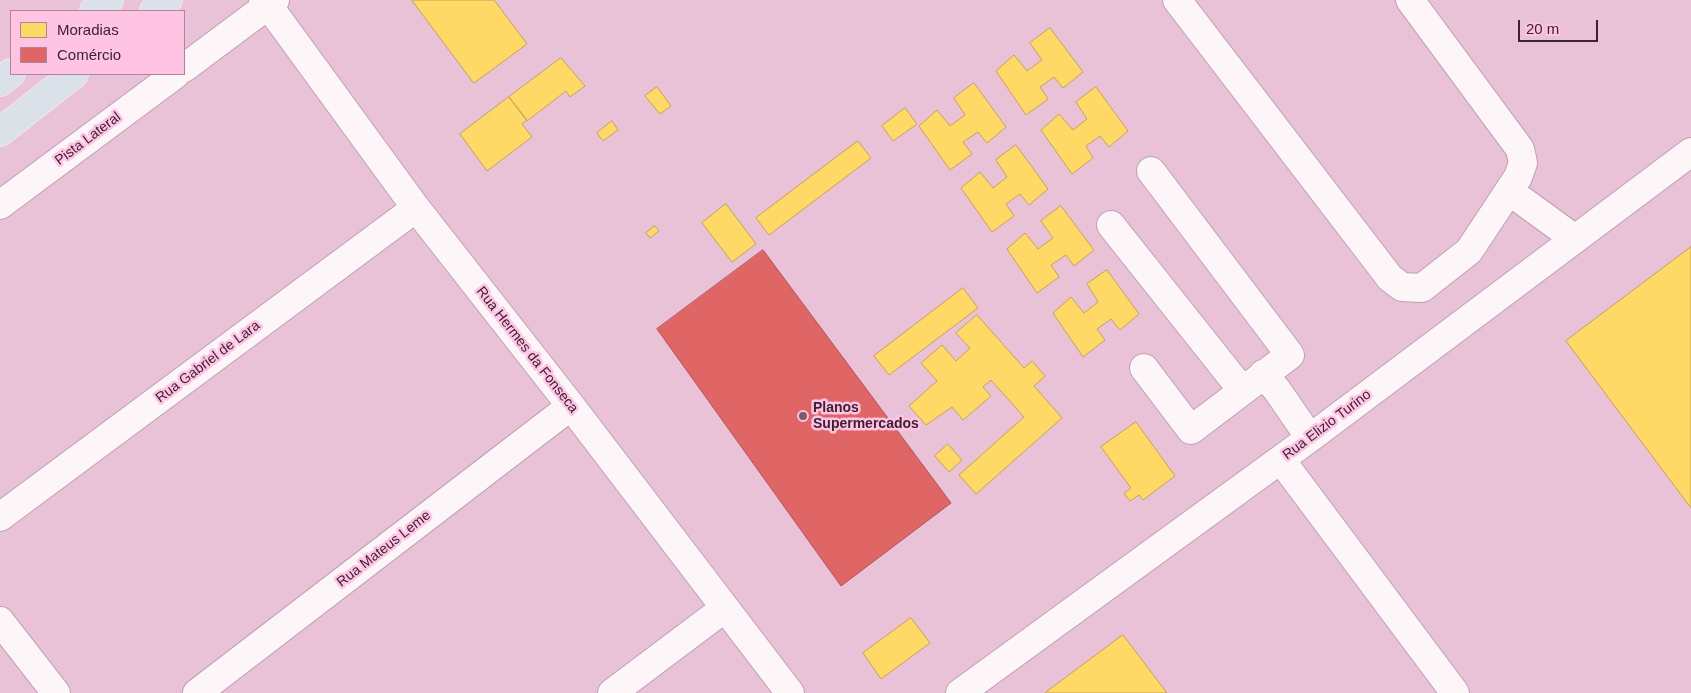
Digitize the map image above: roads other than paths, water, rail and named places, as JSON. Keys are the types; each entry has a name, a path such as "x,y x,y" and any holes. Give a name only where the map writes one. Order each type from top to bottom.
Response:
{"highway":[{"path":"95,10 110,0"},
{"path":"155,10 168,0"},
{"path":"0,82 10,74"},
{"path":"0,132 73,75"}],"street":[{"path":"1177,0 1390,278 1402,287 1422,288 1469,250 1518,177 1523,163 1520,149 1410,0"},
{"path":"185,67 268,1"},
{"name":"Rua Hermes da Fonseca","path":"268,1 416,208 571,406 790,693"},
{"name":"Pista Lateral","path":"0,205 175,75"},
{"name":"Rua Elizio Turino","path":"960,693 1281,460 1691,152"},
{"path":"1144,368 1191,430 1290,354 1151,170"},
{"path":"1509,191 1576,239"},
{"name":"Rua Gabriel de Lara","path":"0,517 416,208"},
{"path":"1111,225 1242,390"},
{"path":"1263,374 1277,390 1310,438"},
{"name":"Rua Mateus Leme","path":"198,693 571,406"},
{"path":"1281,460 1455,693"},
{"path":"612,693 725,608"},
{"path":"0,621 56,693"}],"place":[{"name":"Planos Supermercados","path":"803,416"}]}
